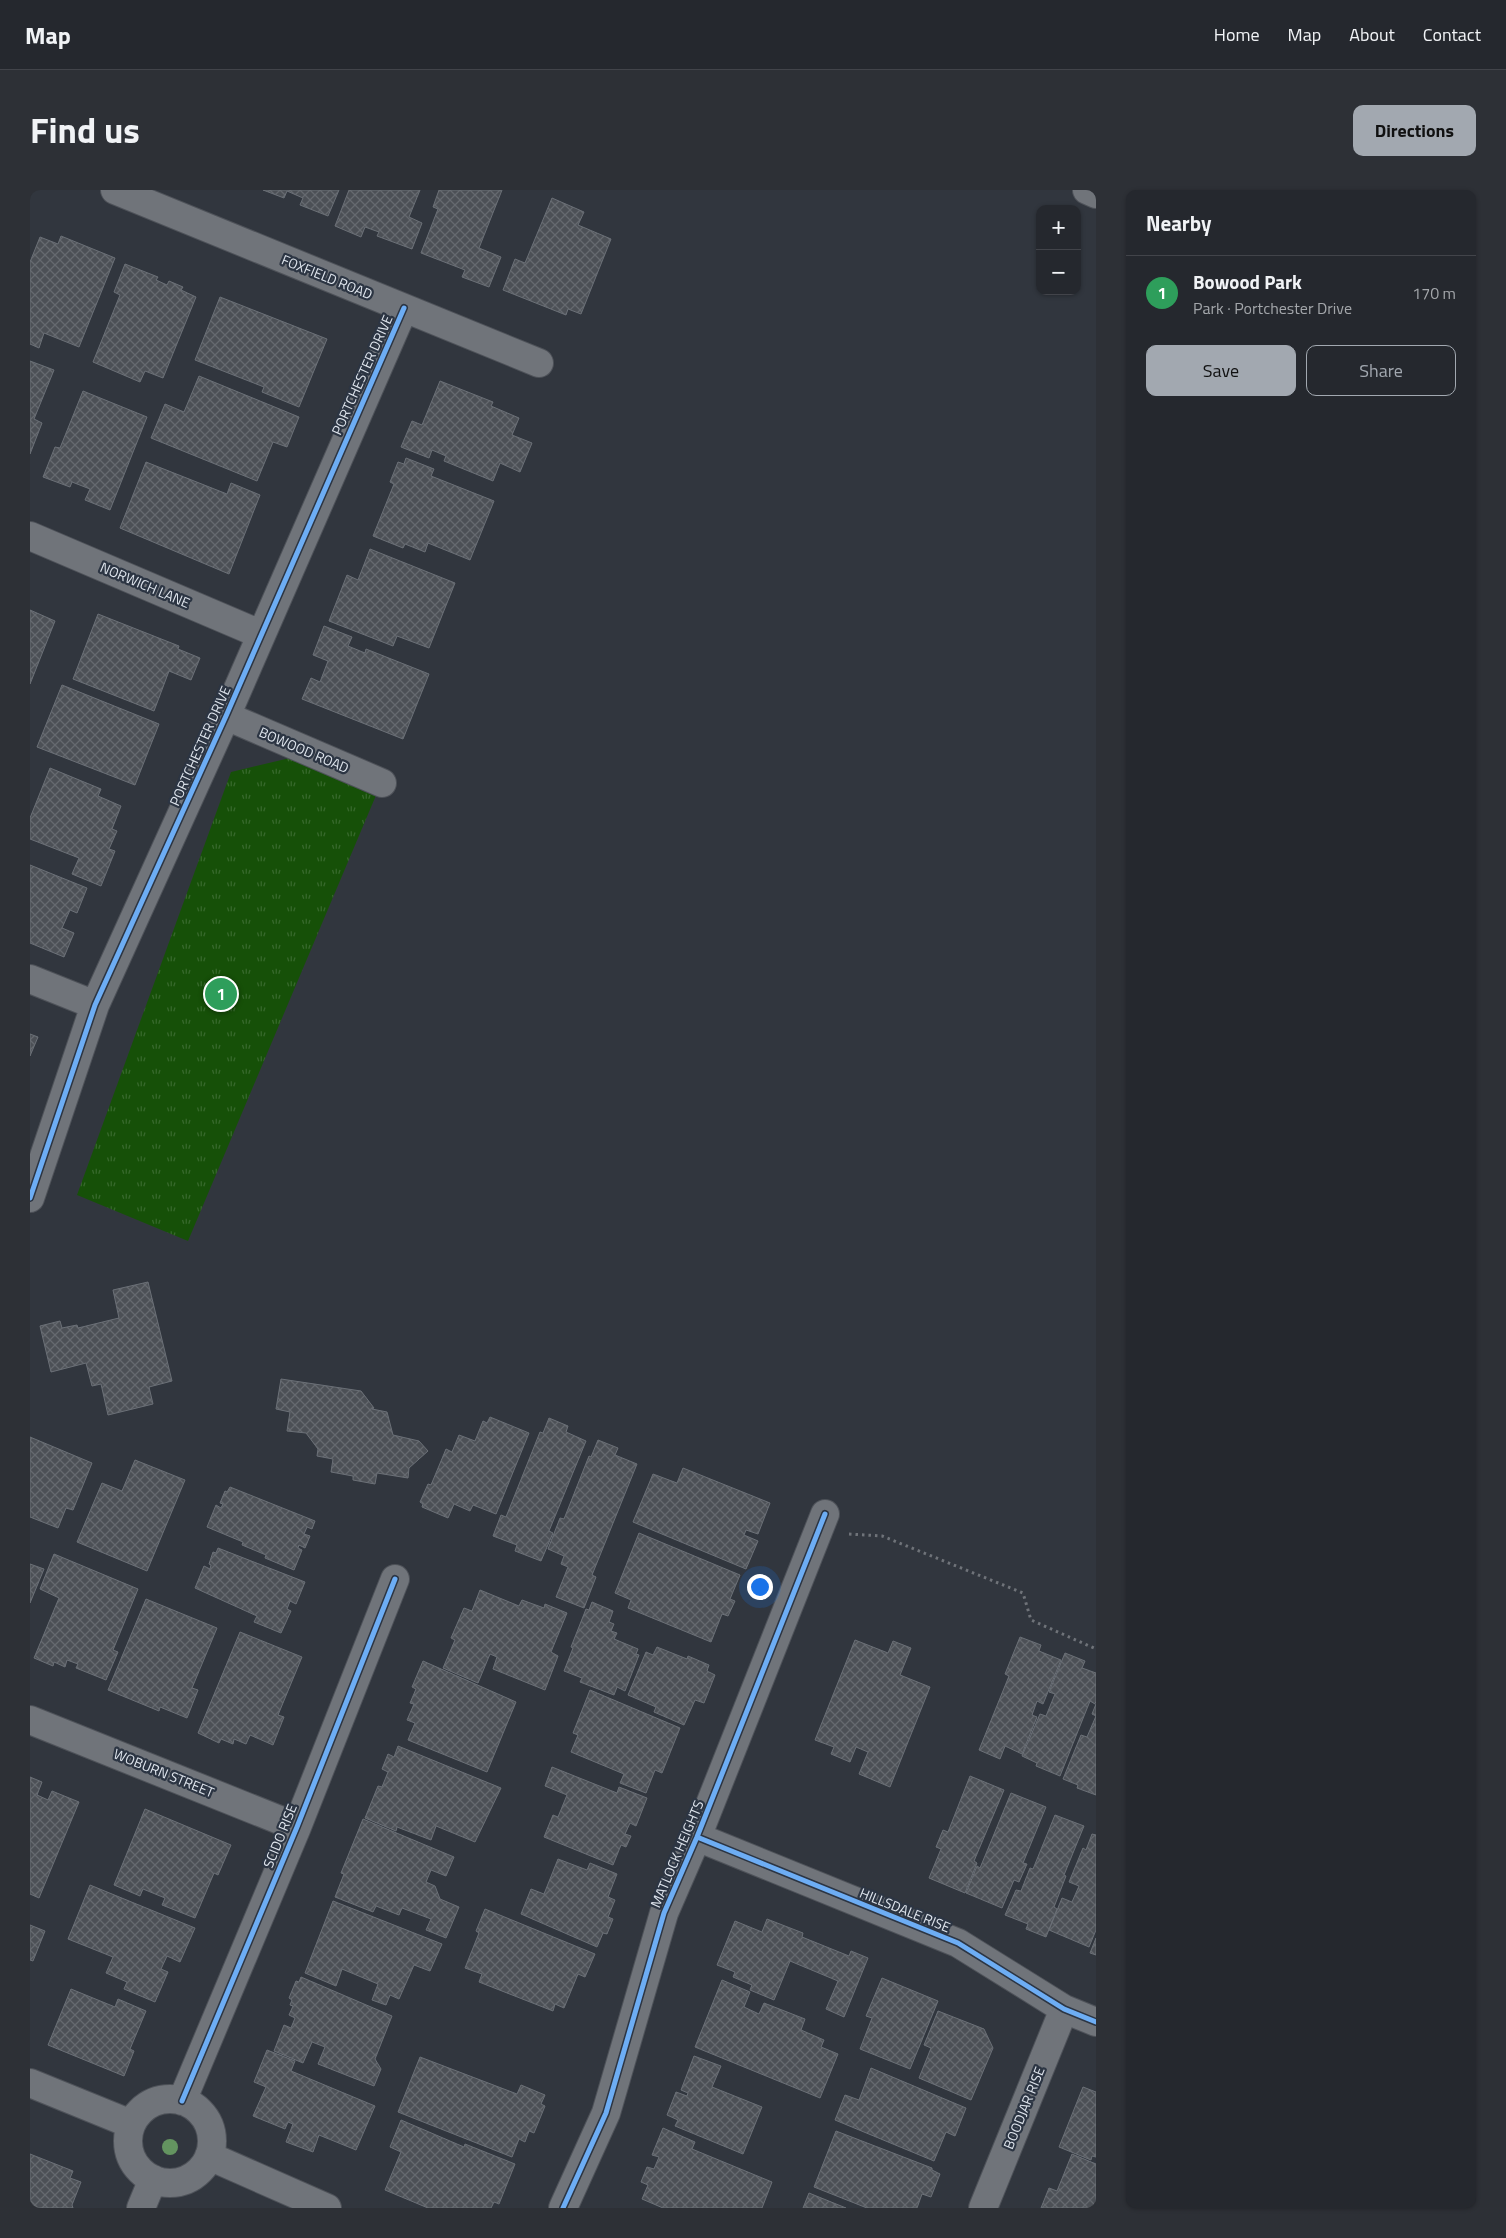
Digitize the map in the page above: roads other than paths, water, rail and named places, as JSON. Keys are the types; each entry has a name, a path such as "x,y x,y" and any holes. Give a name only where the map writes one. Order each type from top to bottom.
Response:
{"street":[{"name":"FOXFIELD ROAD","path":"115,190 539,363"},
{"path":"1087,190 1096,194"},
{"name":"PORTCHESTER DRIVE","path":"30,1198 95,1005 226,716 260,634 404,308"},
{"name":"NORWICH LANE","path":"30,536 260,634"},
{"name":"BOWOOD ROAD","path":"226,716 382,783"},
{"path":"30,979 95,1005"},
{"name":"MATLOCK HEIGHTS","path":"563,2208 606,2113 664,1913 697,1837 821,1524"},
{"name":"SCIDO RISE","path":"182,2100 297,1827 395,1579"},
{"name":"WOBURN STREET","path":"30,1720 297,1827"},
{"name":"HILLSDALE RISE","path":"697,1837 958,1943 1064,2009 1096,2022"},
{"name":"BOODJAR RISE","path":"984,2208 1064,2009"},
{"path":"30,2083 131,2124"},
{"path":"167,2099 182,2100 194,2107 207,2123 212,2143 202,2168 192,2176 179,2181 166,2182 153,2179 140,2170 131,2156 128,2140 131,2124 139,2112 152,2103 167,2099"},
{"path":"208,2156 327,2208"},
{"path":"140,2208 153,2179"}],"place":[{"name":"Bowood Park","path":"221,994"}]}
